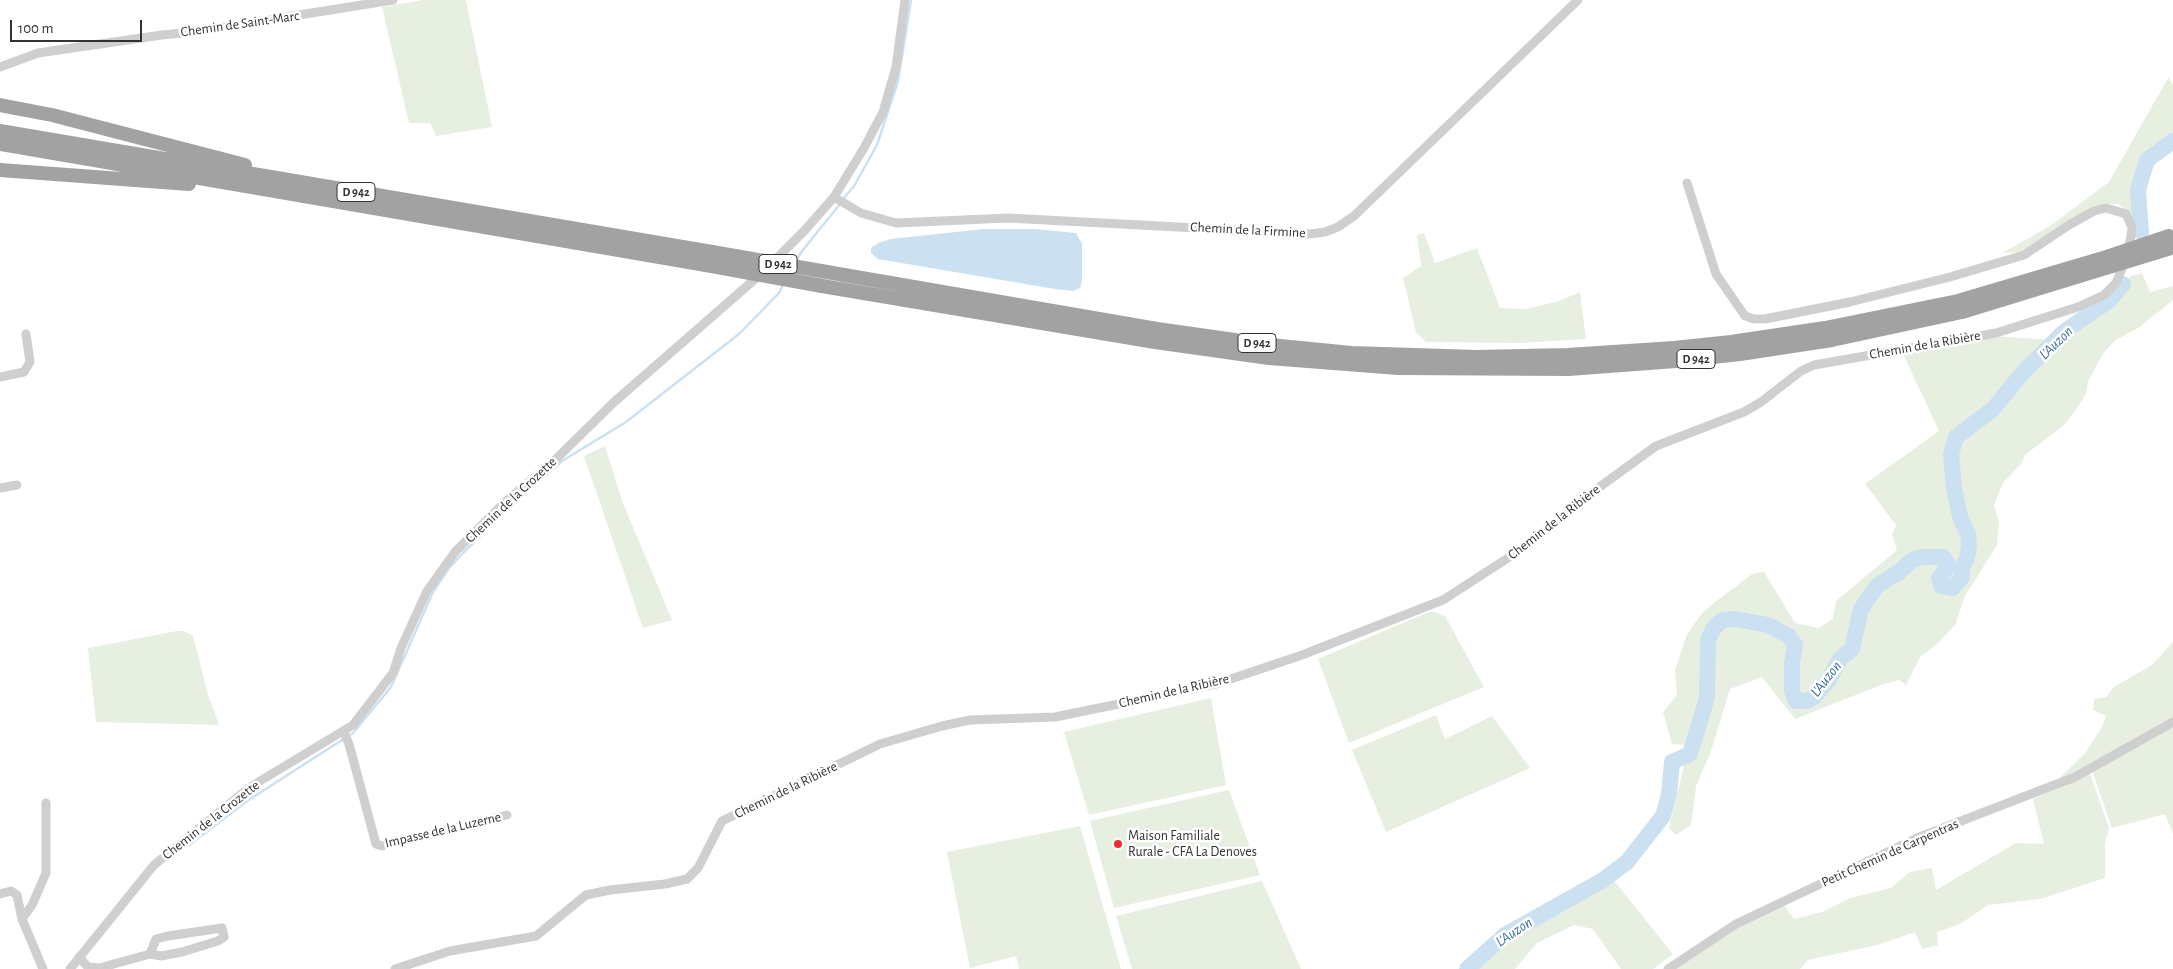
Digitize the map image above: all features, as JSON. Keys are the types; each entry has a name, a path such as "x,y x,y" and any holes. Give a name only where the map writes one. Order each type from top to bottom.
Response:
{"highway":[{"name":"D 942","path":"0,104 52,115 323,193"},
{"name":"D 942","path":"0,131 822,286 1155,342 1269,358 1398,368 1568,369 1694,359 1832,340 1962,312 2172,242"},
{"name":"D 942","path":"0,144 712,252 1157,329 1270,345 1351,353 1477,357 1568,355 1731,342 1825,328 1958,301 2111,261"},
{"name":"D 942","path":"0,170 323,193"}],"street":[{"name":"Chemin de Saint-Marc","path":"0,67 38,53 192,32 393,0"},
{"name":"Chemin de la Crozette","path":"70,969 154,865 250,786 353,725 392,673 401,648 428,591 455,552 504,503 553,462 613,404 747,288 806,230 834,197 864,148 883,112 896,67 905,0"},
{"name":"Chemin de la Firmine","path":"834,197 861,213 896,223 1008,218 1310,234 1325,232 1338,227 1354,216 1578,0"},
{"name":"Chemin de la Ribière","path":"395,969 450,951 536,936 586,895 687,879 698,868 722,821 880,744 970,720 1055,718 1216,684 1302,655 1443,600 1528,545 1587,496 1656,446 1744,412 1761,402 1800,371 1814,365 1996,333 2078,307 2104,294 2116,283 2126,259 2132,227 2126,214 2106,208 2094,211 2069,225 2024,255 1950,277 1850,302 1766,319 1754,319 1746,316 1716,274 1686,183"},
{"path":"0,377 24,372 30,362 26,334"},
{"path":"0,488 17,486"},
{"name":"Petit Chemin de Carpentras","path":"1668,969 1736,924 1917,838 2074,776 2173,722"},
{"name":"Impasse de la Luzerne","path":"343,731 349,744 376,844 382,846 508,815"},
{"path":"22,919 32,905 46,873 46,803"},
{"path":"0,894 11,891 17,895 22,919 43,969"},
{"path":"79,957 88,967 99,968 150,954 161,956 182,952 218,941 224,937 222,928 168,936 156,940 150,954"}],"green space":[{"path":"423,0 466,0 492,127 436,136 430,123 409,123 382,7"},
{"path":"2168,78 2173,84 2173,137 2168,138 2144,158 2136,174 2133,196 2135,219 2118,204 2106,204 2090,208 2020,252 2002,253 2050,226 2109,182"},
{"path":"1424,233 1435,263 1477,248 1500,308 1527,309 1559,301 1580,292 1586,339 1521,343 1426,342 1416,332 1403,278 1421,266 1417,235"},
{"path":"2142,273 2150,292 2173,286 2173,300 2138,328 2116,340 2104,352 2088,381 2086,394 2075,411 2063,426 2026,454 2021,464 2003,483 1994,505 1999,522 1997,545 1965,596 1955,625 1936,645 1920,657 1906,685 1899,680 1881,685 1795,719 1762,677 1730,689 1711,751 1696,786 1691,825 1676,835 1669,828 1689,745 1672,744 1663,712 1677,695 1675,670 1687,634 1703,612 1752,574 1764,572 1795,623 1819,628 1833,619 1836,601 1897,550 1892,535 1896,525 1865,484 1939,431 1904,356 1908,352 1992,336 2067,341 2131,276"},
{"path":"605,446 622,501 672,620 643,628 584,456"},
{"path":"1431,611 1445,616 1484,687 1349,743 1318,659"},
{"path":"184,631 193,636 208,695 219,725 96,722 88,648"},
{"path":"2173,642 2173,834 2165,814 2112,828 2093,773 2087,766 2063,778 2061,777 2086,752 2102,727 2106,716 2093,710 2094,699 2106,697 2114,687 2152,665"},
{"path":"1211,698 1226,785 1089,815 1064,732"},
{"path":"1436,715 1445,739 1492,716 1530,768 1386,832 1352,750"},
{"path":"2090,774 2109,828 2105,844 2105,878 2040,899 1988,905 1960,924 1937,932 1938,945 1922,949 1915,932 1877,945 1808,960 1800,969 1671,969 1733,930 1784,905 1794,919 1822,912 1850,898 1891,888 1910,872 1932,868 1936,890 2016,843 2044,844 2033,799"},
{"path":"1229,790 1260,875 1114,908 1090,821"},
{"path":"1080,826 1121,969 1019,969 1016,956 970,968 947,852"},
{"path":"1609,878 1616,883 1673,954 1653,969 1621,969 1593,929 1574,925 1537,943 1515,969 1475,969 1509,939"},
{"path":"1262,881 1301,969 1132,969 1116,916"}],"water":[{"path":"984,229 1034,229 1076,233 1082,244 1082,281 1080,288 1073,291 1055,289 878,259 871,253 871,248 878,243 891,239"}],"waterway":[{"path":"843,199 854,186 877,145 898,81 911,0"},
{"name":"L'Auzon","path":"2141,232 2138,190 2147,160 2173,141"},
{"path":"796,261 840,204"},
{"path":"188,846 247,801 353,733 391,687 433,592 449,568 463,553 510,507 562,461 626,422 739,334 779,293 784,283"},
{"name":"L'Auzon","path":"1467,969 1505,935 1603,880 1627,862 1663,816 1669,794 1672,762 1690,754 1707,698 1708,640 1713,629 1722,620 1736,619 1768,625 1789,636 1795,645 1792,663 1792,691 1796,701 1807,701 1814,697 1830,678 1840,659 1852,649 1861,609 1877,586 1899,572 1911,561 1921,557 1943,557 1947,562 1947,568 1939,578 1941,586 1953,588 1962,577 1962,568 1967,558 1969,546 1968,534 1960,517 1954,488 1951,454 1956,437 1993,409 2025,370 2065,331 2110,300 2123,284"}],"place":[{"name":"Maison Familiale Rurale - CFA La Denoves","path":"1118,844"}]}
